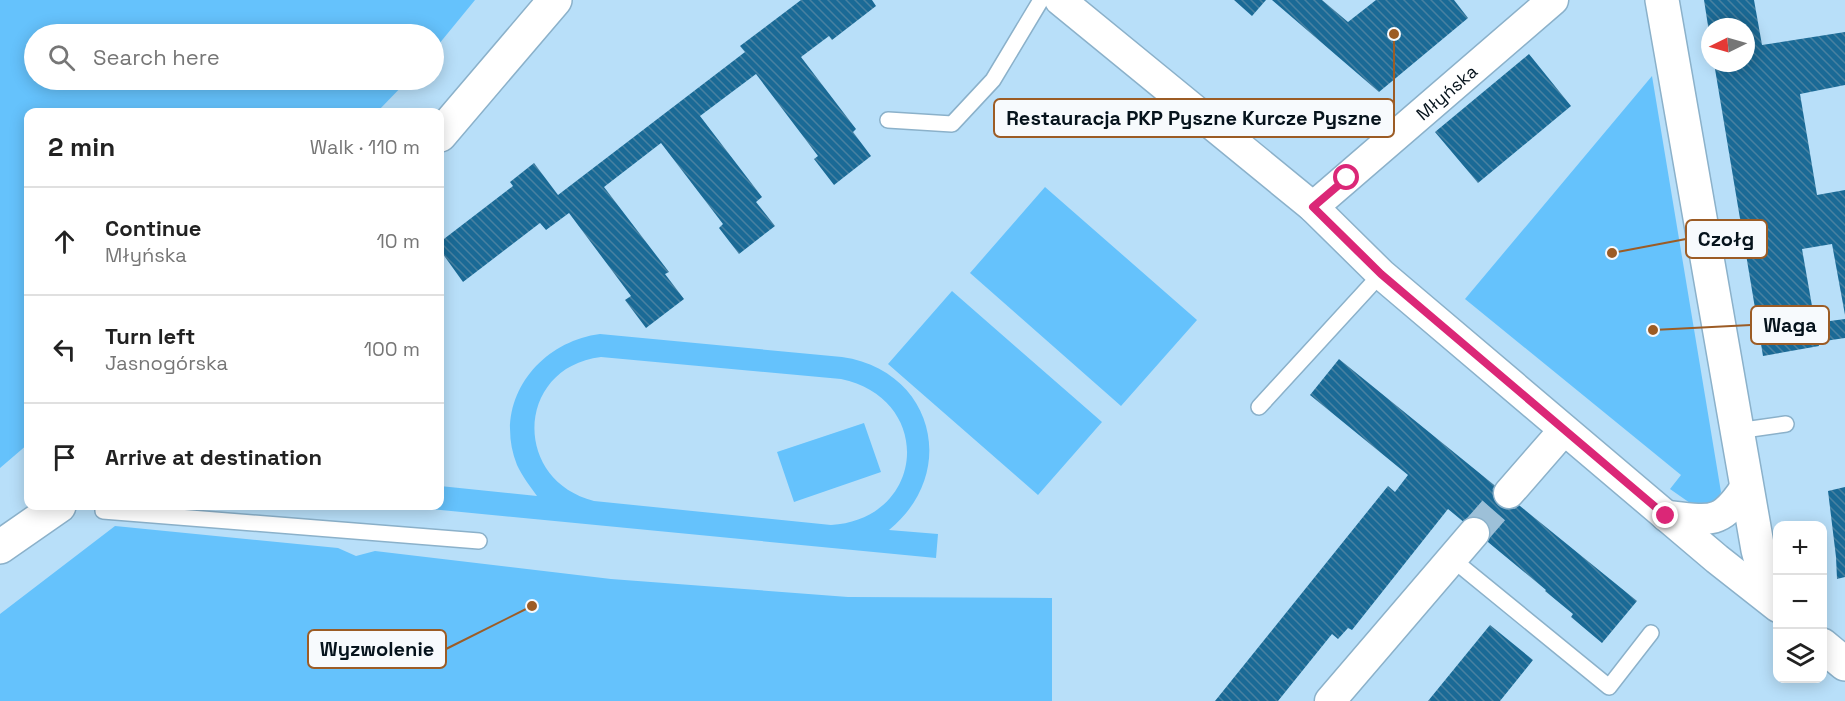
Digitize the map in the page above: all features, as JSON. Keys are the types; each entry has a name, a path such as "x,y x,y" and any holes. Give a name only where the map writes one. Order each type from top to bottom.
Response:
{"street":[{"path":"444,130 555,0"},
{"path":"1060,0 1313,207 1381,274 1773,604"},
{"name":"Młyńska","path":"1313,207 1553,0"},
{"path":"1662,0 1758,550 1768,587 1773,594"},
{"path":"1509,493 1564,430"},
{"path":"1666,516 1703,520 1724,515 1734,506 1747,485"},
{"path":"0,547 53,510"},
{"path":"1330,701 1474,533"},
{"path":"1827,649 1845,664"}],"lane":[{"path":"888,120 952,124 993,80 1041,0"},
{"path":"1259,407 1381,274"},
{"path":"1737,431 1786,424"},
{"path":"103,511 479,541"},
{"path":"1451,558 1609,687 1651,633"}],"shaded area":[{"path":"0,0 475,0 444,38 444,24 24,24 24,90 398,90 381,108 24,108 24,447 0,468"},
{"path":"1652,76 1721,492 1716,502 1704,508 1690,503 1670,489 1681,475 1465,299"},
{"path":"1045,187 1197,320 1121,406 970,273"},
{"path":"952,291 1102,422 1038,495 888,364"},
{"path":"600,334 842,357 873,366 898,381 916,402 926,427 929,453 924,480 911,506 889,530 938,534 936,558 441,510 444,510 444,486 537,496 517,465 511,442 511,419 516,398 526,379 540,362 557,349 578,339","holes":["601,357 841,379 871,391 892,409 904,432 907,457 901,481 886,502 863,518 831,525 594,501 567,489 548,471 537,449 534,425 540,401 552,381 573,365"]},
{"path":"864,423 881,472 794,502 777,452"},
{"path":"115,526 338,548 356,556 375,551 611,579 848,597 1052,598 1052,701 0,701 0,614"}],"building":[{"path":"801,0 872,0 876,6 832,40 829,36 801,57 856,129 853,132 871,156 834,185 814,159 818,156 756,74 700,116 762,197 756,202 775,226 739,254 719,228 723,224 661,143 604,187 669,272 665,274 684,299 646,328 625,300 631,296 569,213 546,230 540,223 463,282 444,256 444,239 513,186 510,182 534,163 558,195 745,52 740,46"},
{"path":"1234,0 1266,0 1252,16"},
{"path":"1272,0 1322,0 1348,22 1376,0 1454,0 1468,18 1379,92"},
{"path":"1704,0 1754,0 1762,45 1845,32 1845,85 1800,94 1817,195 1845,190 1845,315 1832,244 1802,249 1815,323 1845,319 1845,338 1818,342 1819,346 1763,356 1716,72 1755,72 1755,18 1707,18"},
{"path":"1529,54 1571,106 1478,183 1435,132"},
{"path":"1339,359 1637,601 1602,643 1571,617 1573,614 1546,590 1448,509 1352,630 1348,628 1338,639 1332,634 1278,701 1215,701 1388,486 1395,492 1408,475 1310,395"},
{"path":"1845,487 1845,577 1837,579 1828,491"},
{"path":"1490,625 1533,660 1500,701 1428,701"}],"tunnel":[{"path":"1474,533 1509,493"}],"place":[{"name":"Restauracja PKP Pyszne Kurcze Pyszne","path":"1394,34"},
{"name":"Czołg","path":"1612,253"},
{"name":"Waga","path":"1653,330"},
{"name":"Wyzwolenie","path":"532,606"}],"route":[{"path":"1347,178 1313,207 1381,274 1666,516"}]}
